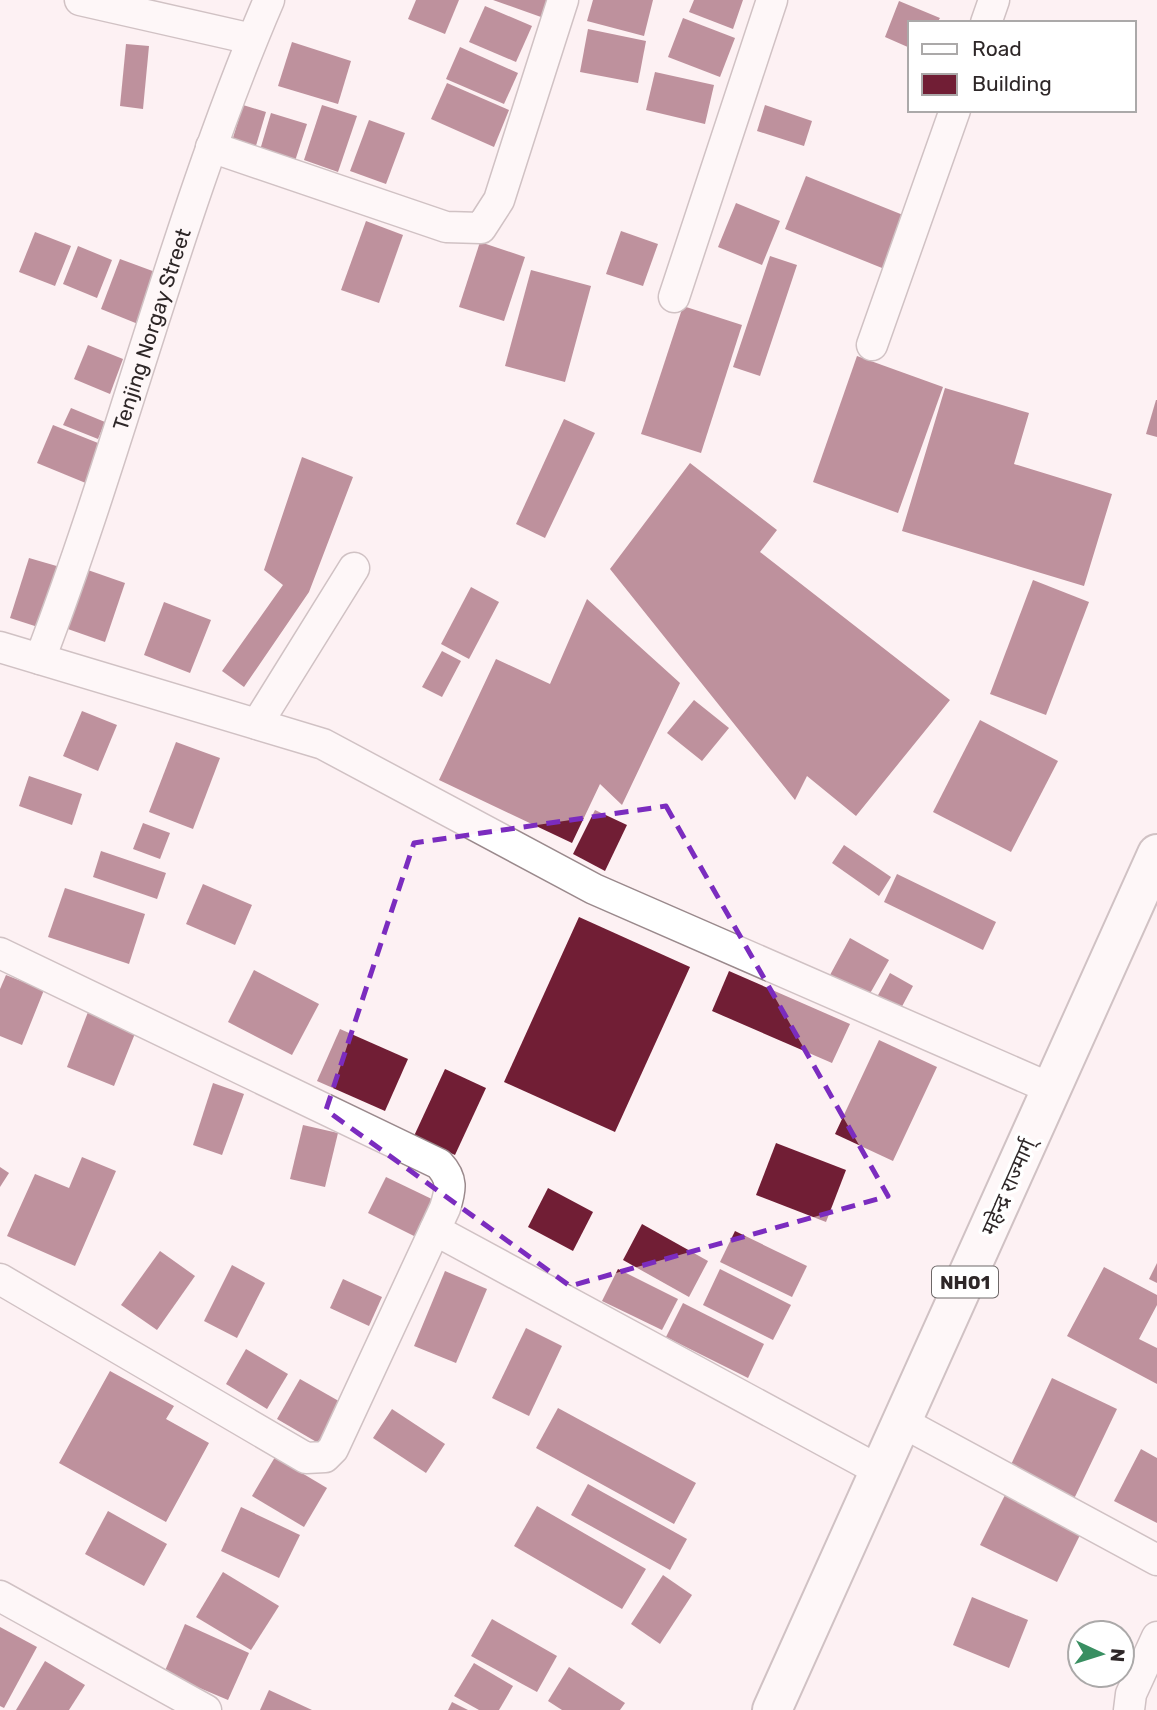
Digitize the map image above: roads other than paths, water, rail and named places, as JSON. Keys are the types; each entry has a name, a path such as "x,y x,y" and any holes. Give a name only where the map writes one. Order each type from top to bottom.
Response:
{"highway":[{"name":"महेन्द्र राज्मार्ग्","path":"772,1710 1052,1089 1148,901 1157,854"}],"street":[{"path":"80,0 252,39"},
{"name":"Tenjing Norgay Street","path":"40,659 211,147 269,0"},
{"path":"211,147 446,227 481,229 499,200 563,0"},
{"path":"674,297 772,0"},
{"path":"987,21 994,0"},
{"path":"872,345 954,112"},
{"path":"257,724 354,568"},
{"path":"0,647 323,744 594,889 1052,1089"},
{"path":"0,953 439,1164 449,1175 451,1187 435,1230 333,1449 325,1457 316,1459 306,1458 0,1279"},
{"path":"435,1230 880,1471"},
{"path":"902,1422 1157,1560"},
{"path":"0,1596 172,1702 206,1710"},
{"path":"1129,1710 1131,1694 1157,1637"}]}
